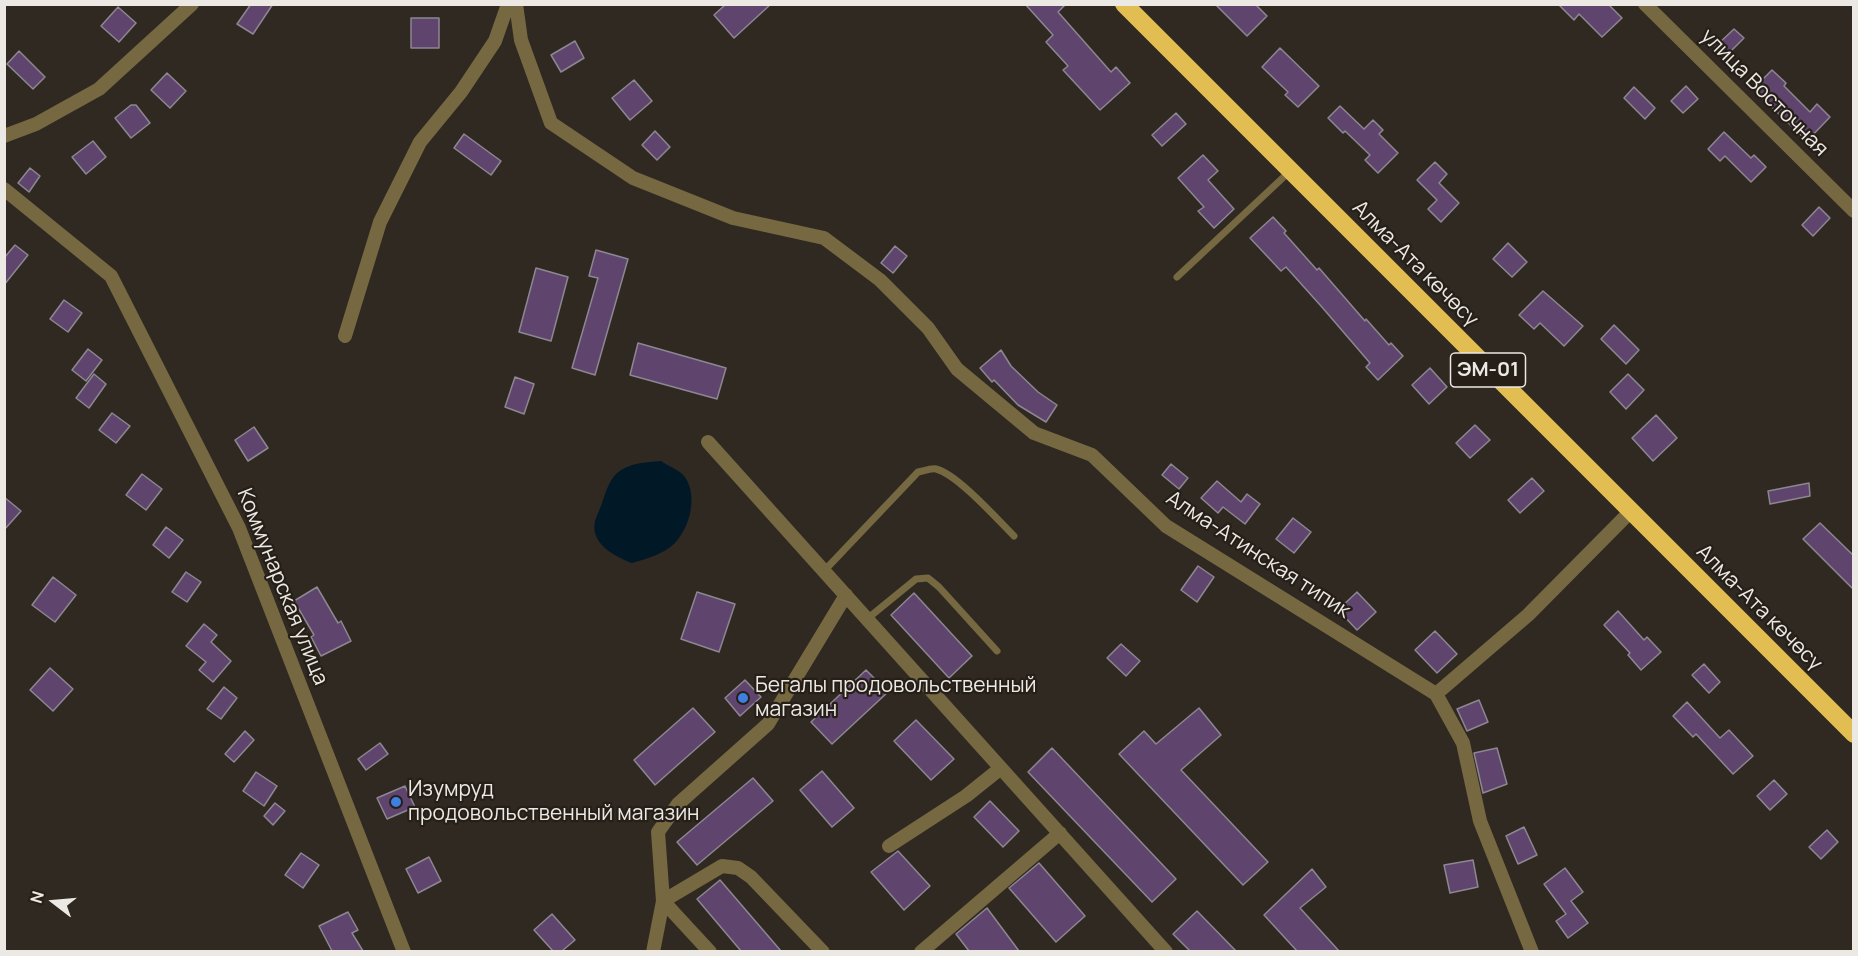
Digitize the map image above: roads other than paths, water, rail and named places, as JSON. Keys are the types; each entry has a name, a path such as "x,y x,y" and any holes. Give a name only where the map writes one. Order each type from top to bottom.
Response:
{"highway":[{"name":"Алма-Ата көчөсү","path":"1124,4 1854,734"}],"street":[{"path":"4,136 36,124 99,89 192,4"},
{"path":"345,336 380,222 420,142 461,92 495,40 508,4"},
{"name":"Алма-Атинская типик","path":"516,4 521,40 551,123 633,178 733,218 824,238 880,280 928,328 957,369 1034,433 1092,455 1167,526 1436,694 1463,743 1480,820 1532,951"},
{"name":"улица Восточная","path":"1645,4 1854,212"},
{"name":"Коммунарская улица","path":"4,189 111,276 239,528 404,951"},
{"path":"708,442 1166,951"},
{"path":"1436,694 1528,615 1630,512"},
{"path":"653,951 663,901 658,832 678,804 768,724 846,595"},
{"path":"889,846 966,796 1001,768"},
{"path":"921,951 1060,833"},
{"path":"663,901 722,866 738,868 751,877 823,951"},
{"path":"663,901 710,951"}],"lane":[{"path":"1177,277 1290,171"},
{"path":"824,571 918,472 933,468 946,472 1014,536"},
{"path":"867,619 916,579 928,578 997,651"}],"water":[{"path":"661,461 683,475 689,485 692,502 688,520 685,529 671,547 655,556 632,563 611,553 600,543 594,529 595,521 607,488 616,474 632,465"}],"place":[{"name":"Бегалы продовольственный магазин","path":"743,698"},
{"name":"Изумруд продовольственный магазин","path":"396,802"}]}
